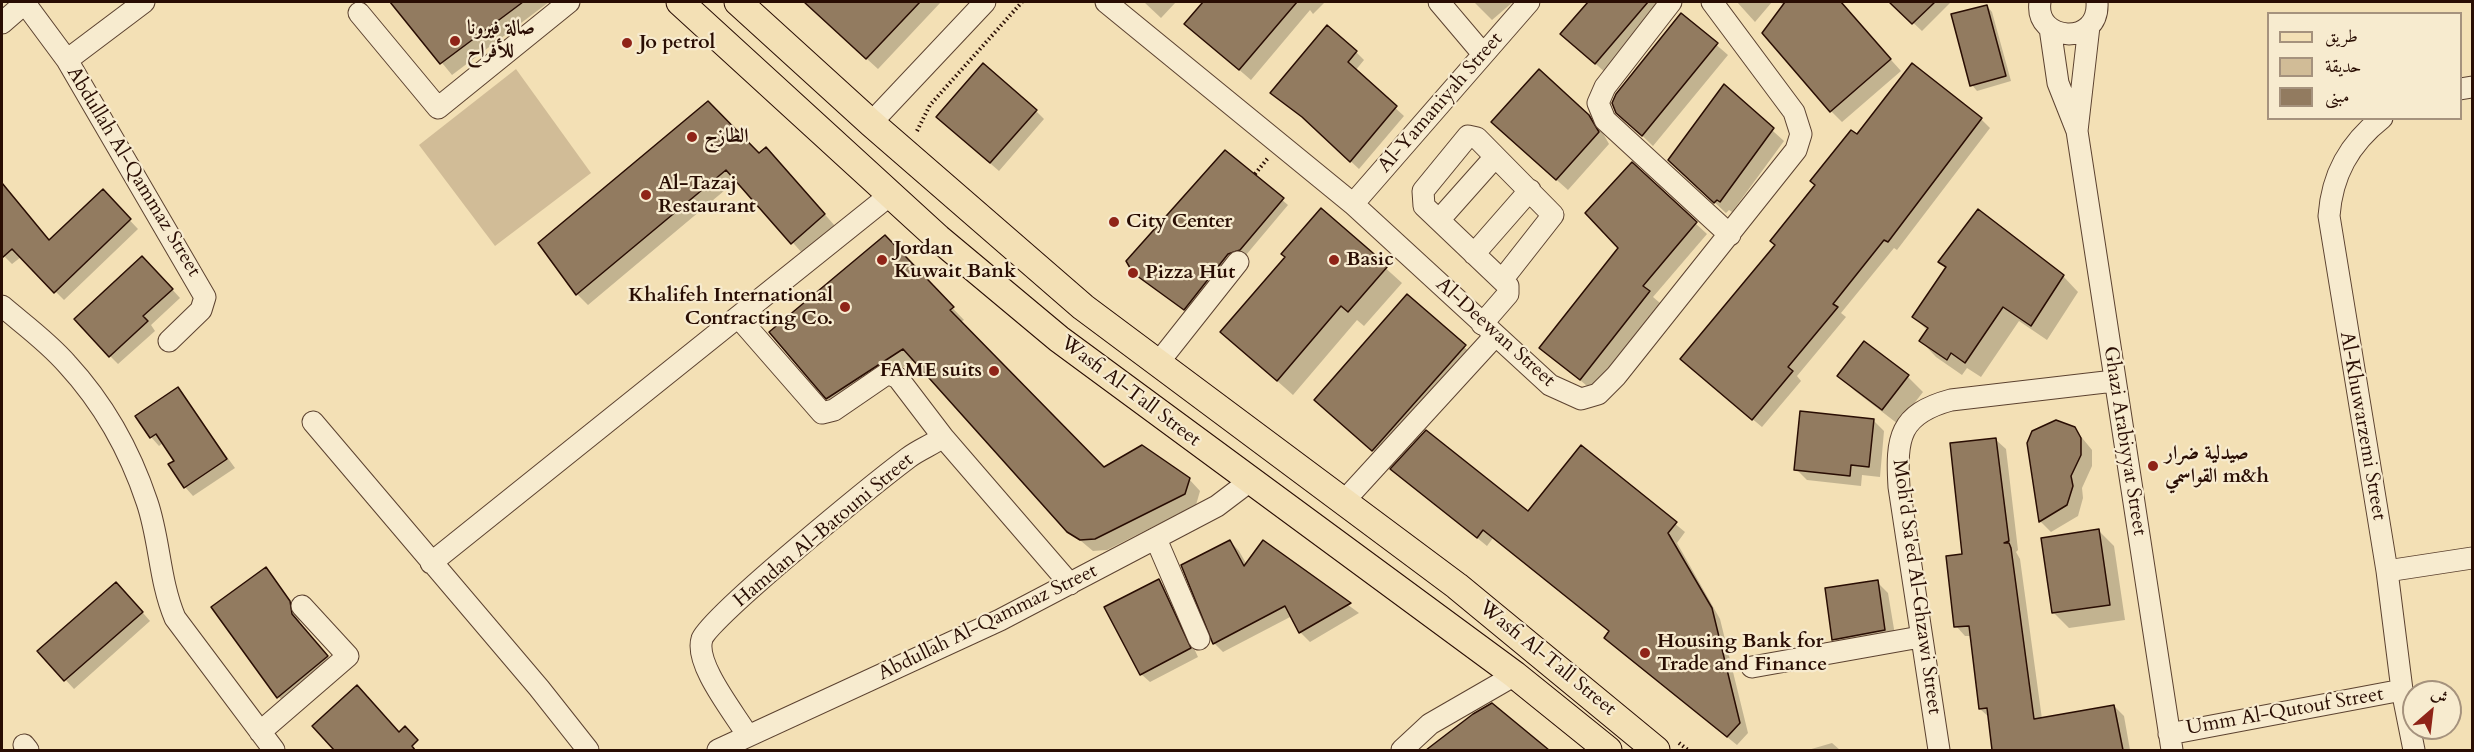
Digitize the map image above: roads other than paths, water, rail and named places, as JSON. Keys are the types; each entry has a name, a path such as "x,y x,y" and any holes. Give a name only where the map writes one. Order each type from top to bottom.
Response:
{"main road":[{"name":"Wasfi Al-Tall Street","path":"680,2 890,195 1059,339 1515,675 1608,750"},
{"name":"Wasfi Al-Tall Street","path":"738,2 871,123 1083,307 1457,586 1656,750"}],"street":[{"path":"2,23 24,2"},
{"name":"Abdullah Al-Qammaz Street","path":"24,2 67,60 205,297 201,310 169,341"},
{"path":"67,60 144,2"},
{"path":"358,13 438,108 569,2"},
{"path":"871,123 985,2"},
{"name":"Al-Deewan Street","path":"1106,2 1353,204 1550,385 1581,399 1598,394 1616,376 1796,150 1801,134 1794,112 1712,2"},
{"path":"1439,2 1483,54"},
{"name":"Al-Yamaniyah Street","path":"1353,204 1529,2"},
{"path":"1671,2 1605,87 1598,103 1605,120 1730,235"},
{"name":"Ghazi Arabiyyat Street","path":"2038,3 2042,18 2050,28 2058,83 2077,131 2170,742"},
{"path":"2050,28 2070,34 2099,11"},
{"name":"Ghazi Arabiyyat Street","path":"2077,131 2099,11"},
{"name":"Al-Khuwarzemi Street","path":"2380,120 2359,137 2343,163 2330,195 2329,216 2386,571 2402,690"},
{"path":"1344,501 1489,330 1508,294 1508,286 1424,206 1421,199 1423,191 1446,160 1468,136 1477,138 1553,214 1502,280"},
{"path":"1439,220 1495,157"},
{"path":"1474,254 1530,190"},
{"path":"431,562 890,195"},
{"path":"1158,363 1238,262"},
{"path":"2,306 65,362 95,397 125,448 148,503 165,593 175,618 274,750"},
{"path":"739,318 822,413 834,410 888,373 898,378 943,437 1070,584"},
{"name":"Moh'd Sa'ed Al-Ghzawi Street","path":"1939,750 1920,637 1897,453 1904,429 1913,416 1931,405 1951,400 2114,381"},
{"path":"313,423 539,688 588,750"},
{"name":"Hamdan Al-Batouni Street","path":"748,736 706,670 701,651 702,638 714,623 774,569 910,456 943,437"},
{"name":"Abdullah Al-Qammaz Street","path":"718,750 916,661 1070,584 1217,506 1250,481"},
{"path":"1156,540 1199,639"},
{"path":"2386,571 2472,558"},
{"path":"260,732 348,656 302,606"},
{"path":"1752,667 1920,637"},
{"path":"1402,750 1430,724 1515,675"},
{"name":"Umm Al-Qutouf Street","path":"2170,742 2402,690"}],"place":[{"name":"صالة فيرونا للأفراح","path":"455,41"},
{"name":"Jo petrol","path":"627,43"},
{"name":"الطازج","path":"692,137"},
{"name":"Al-Tazaj Restaurant","path":"646,195"},
{"name":"City Center","path":"1114,222"},
{"name":"Jordan Kuwait Bank","path":"882,260"},
{"name":"Basic","path":"1334,260"},
{"name":"Pizza Hut","path":"1133,273"},
{"name":"Khalifeh International Contracting Co.","path":"845,307"},
{"name":"FAME suits","path":"994,371"},
{"name":"صيدلية ضرار القواسمي m&h","path":"2153,466"},
{"name":"Housing Bank for Trade and Finance","path":"1645,653"}]}
